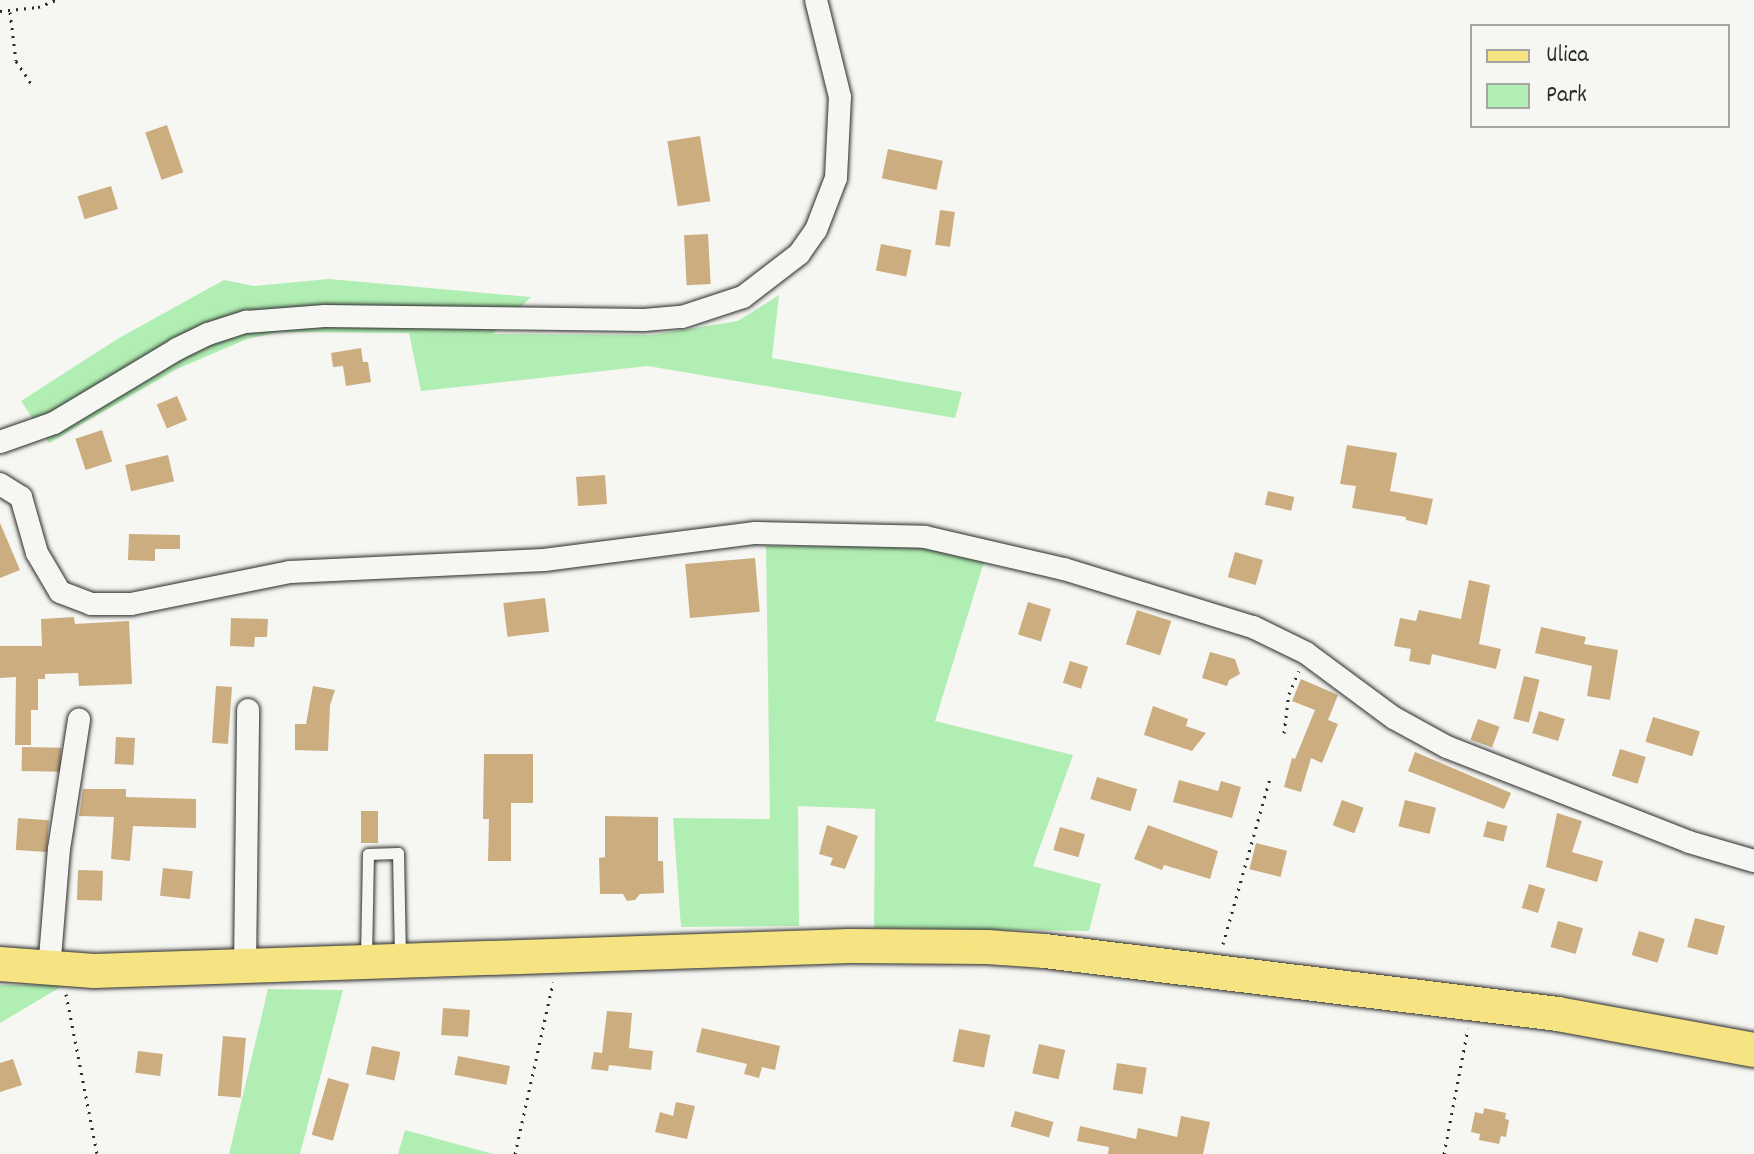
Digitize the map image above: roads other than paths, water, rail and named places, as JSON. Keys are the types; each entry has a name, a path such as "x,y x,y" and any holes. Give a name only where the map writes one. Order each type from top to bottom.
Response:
{"main road":[{"path":"0,964 55,970 245,967 850,946 987,947 1473,1003 1619,1023 1754,1050"}],"street":[{"path":"0,442 54,423 177,349 208,334 246,322 325,316 644,320 682,317 743,297 799,254 816,230 836,178 840,97 816,0"},
{"path":"0,484 21,497 37,553 60,592 91,604 131,604 290,572 544,560 755,533 925,537 1064,569 1253,627 1306,653 1394,718 1447,747 1689,842 1754,861"},
{"path":"245,967 248,710"},
{"path":"55,970 59,849 79,720"}],"lane":[{"path":"366,963 368,854 398,853 401,962"}]}
